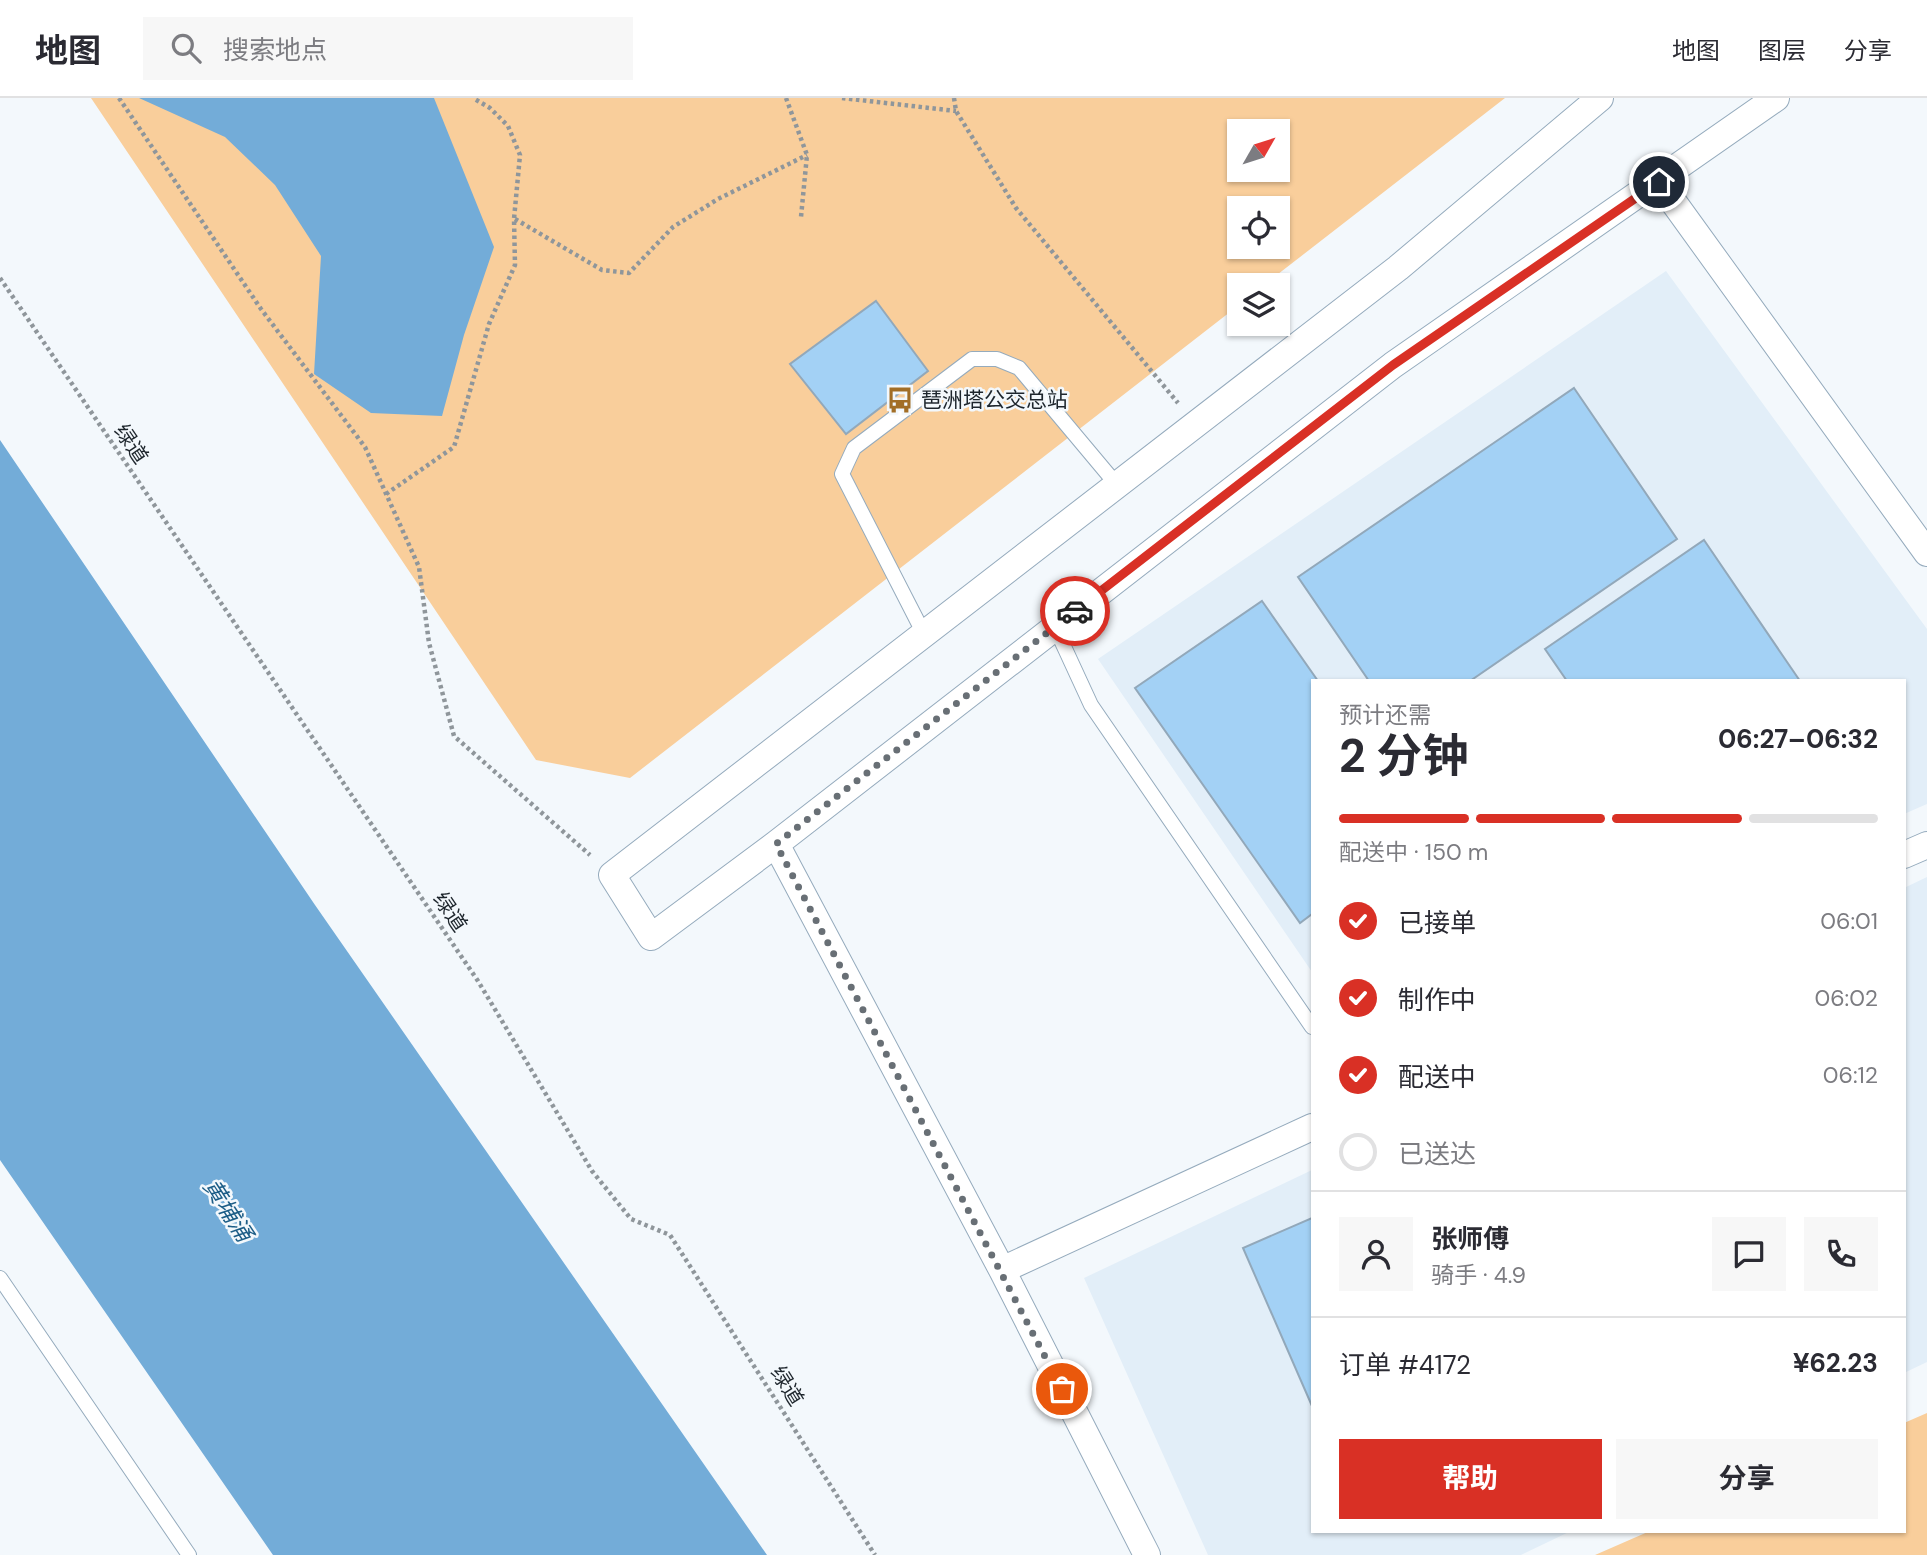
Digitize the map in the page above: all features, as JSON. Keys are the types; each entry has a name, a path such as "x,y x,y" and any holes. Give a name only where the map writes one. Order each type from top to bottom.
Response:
{"street":[{"path":"1600,98 1398,268 612,875 651,937 776,844 1393,365 1776,98"},
{"path":"1659,182 1927,552"},
{"path":"776,844 1002,1270 1147,1555"},
{"path":"1906,854 1927,845"},
{"path":"1002,1270 1311,1127"}],"lane":[{"path":"924,634 842,474 854,448 972,359 997,359 1019,368 1117,485"},
{"path":"1055,627 1091,705 1311,1026"},
{"path":"0,1278 189,1555"}],"path":[{"path":"119,98 261,309 365,447 419,567 429,643 454,736 612,875"},
{"path":"386,494 454,447 489,324 515,265 514,219 520,155 508,126 490,108 473,98"},
{"path":"786,98 807,155 801,217"},
{"path":"842,98 956,111"},
{"path":"954,98 956,111 1016,208 1196,424"},
{"path":"514,219 602,270 629,273 673,227 718,199 807,155"},
{"name":"绿道","path":"0,278 470,970 592,1171 631,1219 670,1235 875,1555"}],"shaded area":[{"path":"91,98 1505,98 1279,273 1227,273 1227,314 630,778 536,760"},
{"path":"1666,271 1927,629 1927,804 1906,813 1906,679 1311,679 1311,971 1098,659"},
{"path":"1927,877 1927,1362 1906,1372 1906,887"},
{"path":"1311,1170 1311,1533 1567,1533 1521,1555 1208,1555 1084,1278"},
{"path":"1927,1413 1927,1555 1595,1555 1645,1533 1906,1533 1906,1422"}],"water":[{"path":"139,98 434,98 494,247 464,335 442,416 371,413 314,374 321,256 275,185 225,137"},
{"name":"黄埔涌","path":"0,440 315,905 767,1555 273,1555 0,1160"}],"building":[{"path":"876,301 928,371 846,434 790,364"},
{"path":"1574,388 1677,539 1473,679 1368,679 1298,577"},
{"path":"1704,540 1799,679 1566,679 1545,649"},
{"path":"1262,601 1317,679 1311,679 1311,915 1300,923 1135,688"},
{"path":"1311,1218 1311,1404 1243,1248"}],"way so far":[{"path":"1062,1389 1002,1270 776,844 1075,611"}],"place":[{"name":"琶洲塔公交总站","path":"900,400"}],"route":[{"path":"1075,611 1393,365 1659,182"}]}
